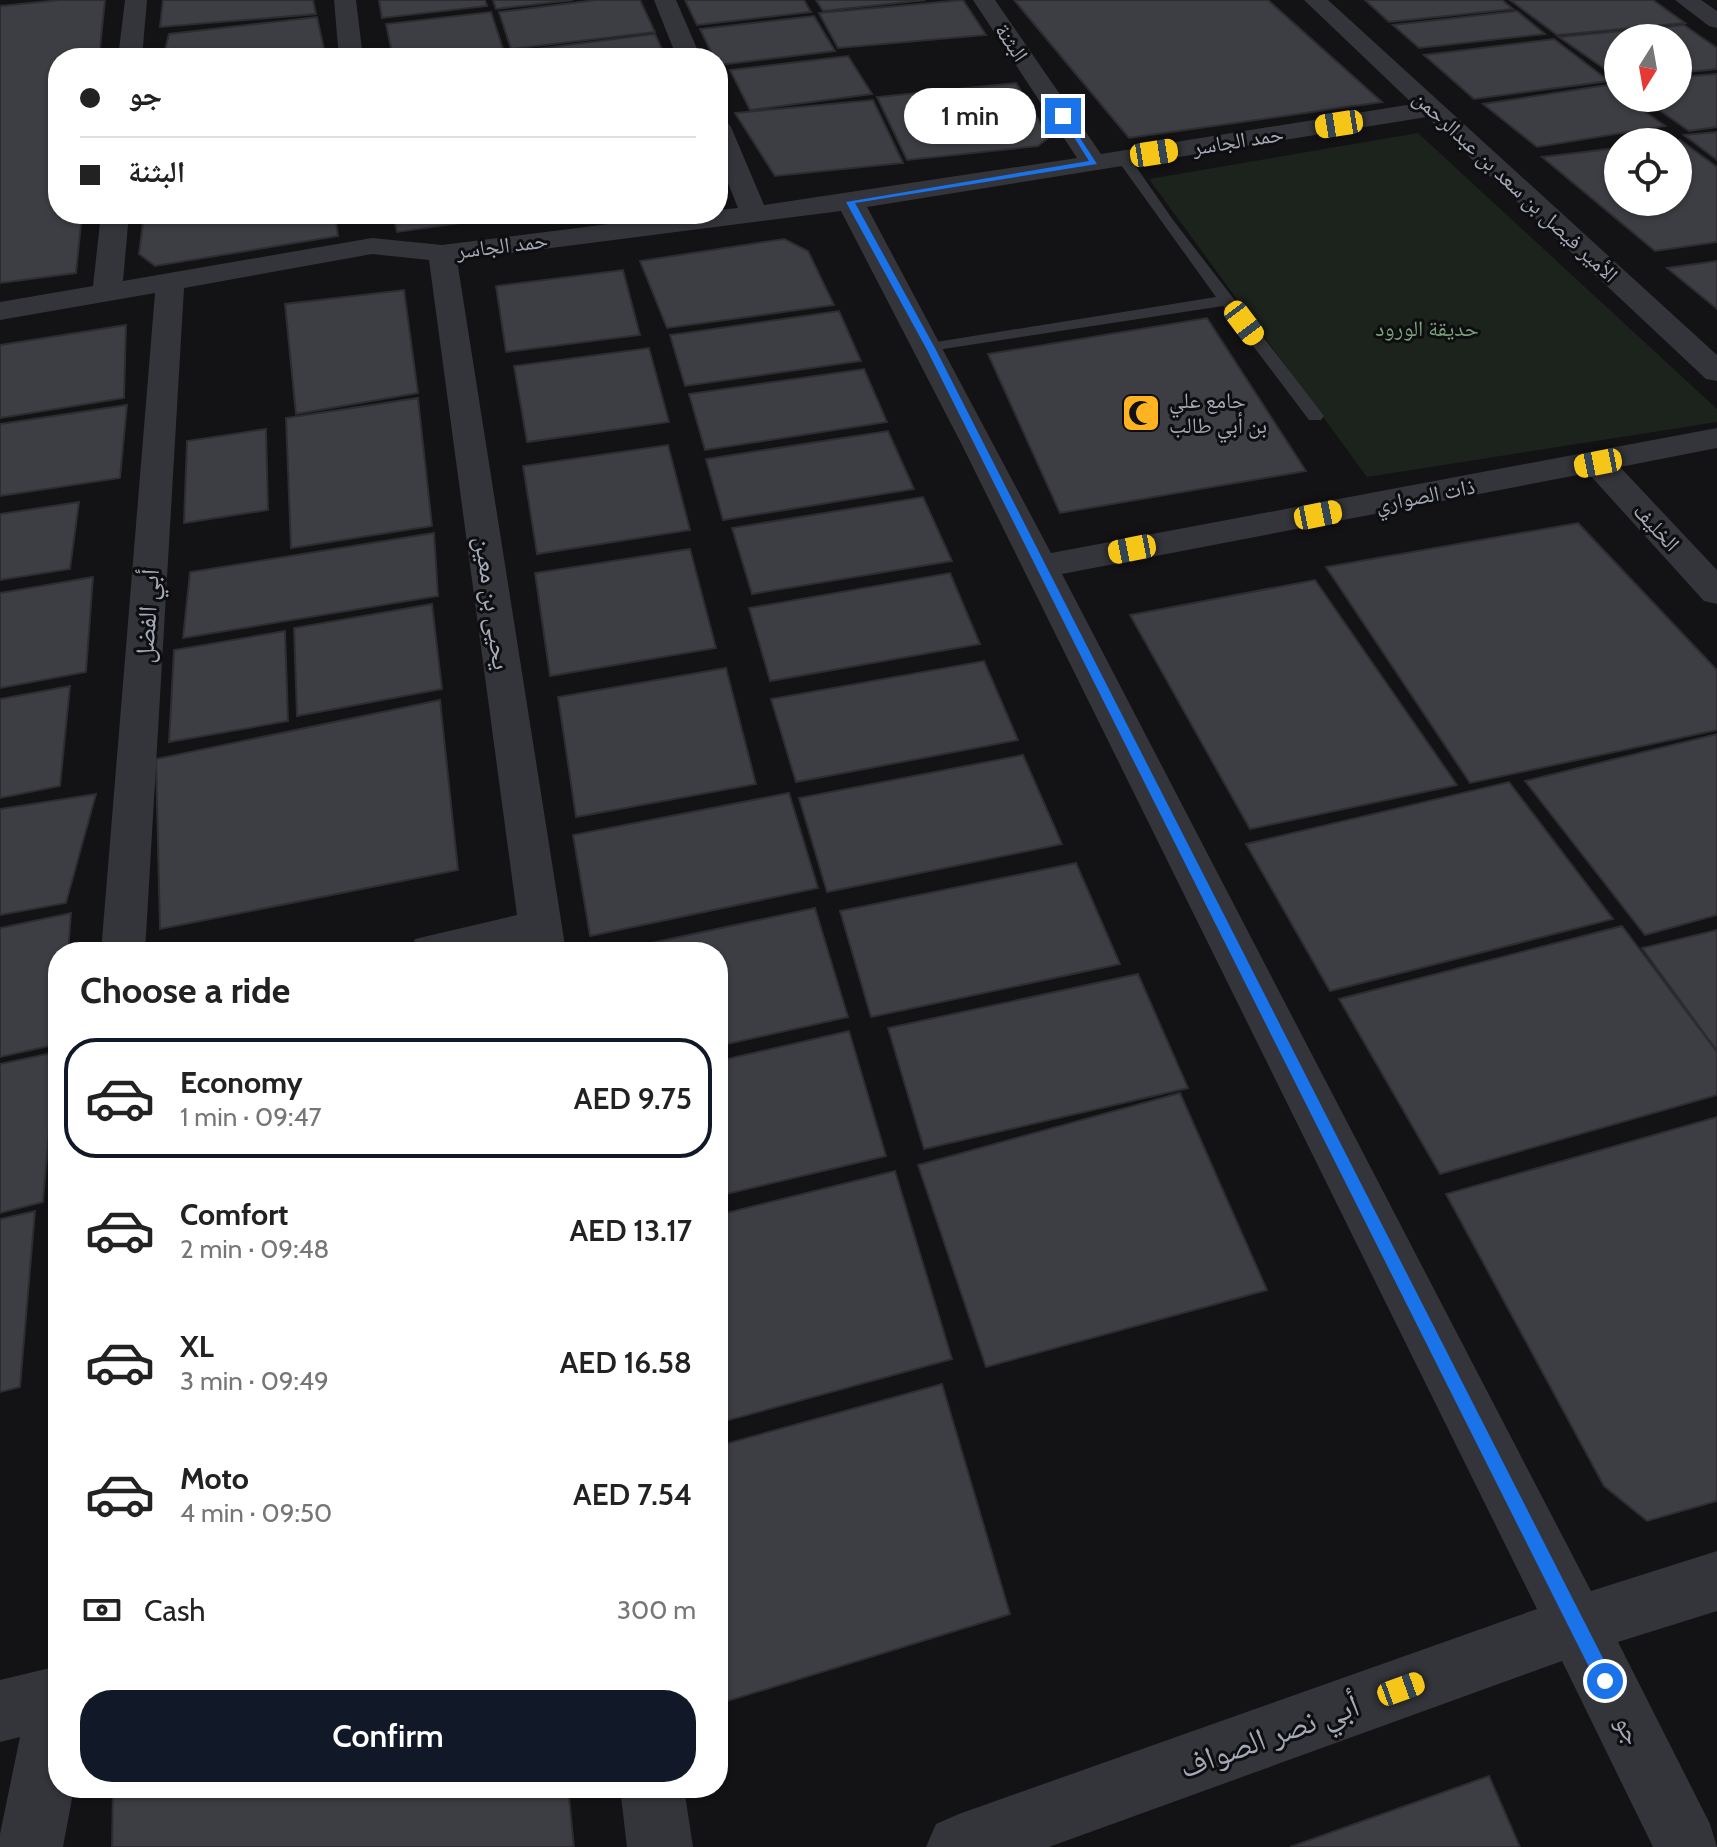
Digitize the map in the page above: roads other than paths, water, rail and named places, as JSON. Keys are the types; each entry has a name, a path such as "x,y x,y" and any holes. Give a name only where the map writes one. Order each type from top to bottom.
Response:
{"street":[{"path":"131,48 136,0"},
{"path":"345,0 350,48"},
{"path":"665,0 685,48"},
{"name":"البثنة","path":"984,0 1094,163"},
{"name":"الأمير فيصل بن سعد بن عبدالرحمن","path":"1315,0 1717,372"},
{"path":"1689,2 1717,2"},
{"path":"1689,2 1717,21"},
{"name":"حمد الجاسر","path":"728,216 850,202 1431,109"},
{"path":"728,151 754,213"},
{"name":"جو","path":"850,202 930,348 1038,567 1578,1625 1687,1847"},
{"path":"107,292 114,224"},
{"name":"حمد الجاسر","path":"0,311 170,280 371,236 442,253 668,224"},
{"name":"يحيى بن معين","path":"442,253 542,940"},
{"name":"أبي الفضل","path":"124,942 170,280"},
{"name":"ذات الصواري","path":"1038,567 1717,438"},
{"name":"الخليف","path":"1598,463 1717,592"},
{"name":"أبي نصر الصواف","path":"959,1847 1578,1625 1717,1581"},
{"path":"0,1711 48,1699"},
{"path":"30,1847 48,1757"},
{"path":"653,1798 660,1847"}],"lane":[{"path":"1123,158 1315,416"},
{"path":"930,348 1227,300"}],"place":[{"name":"جامع علي بن أبي طالب","path":"1141,413"}],"park label":[{"name":"حديقة الورود","path":"1427,328"}]}
